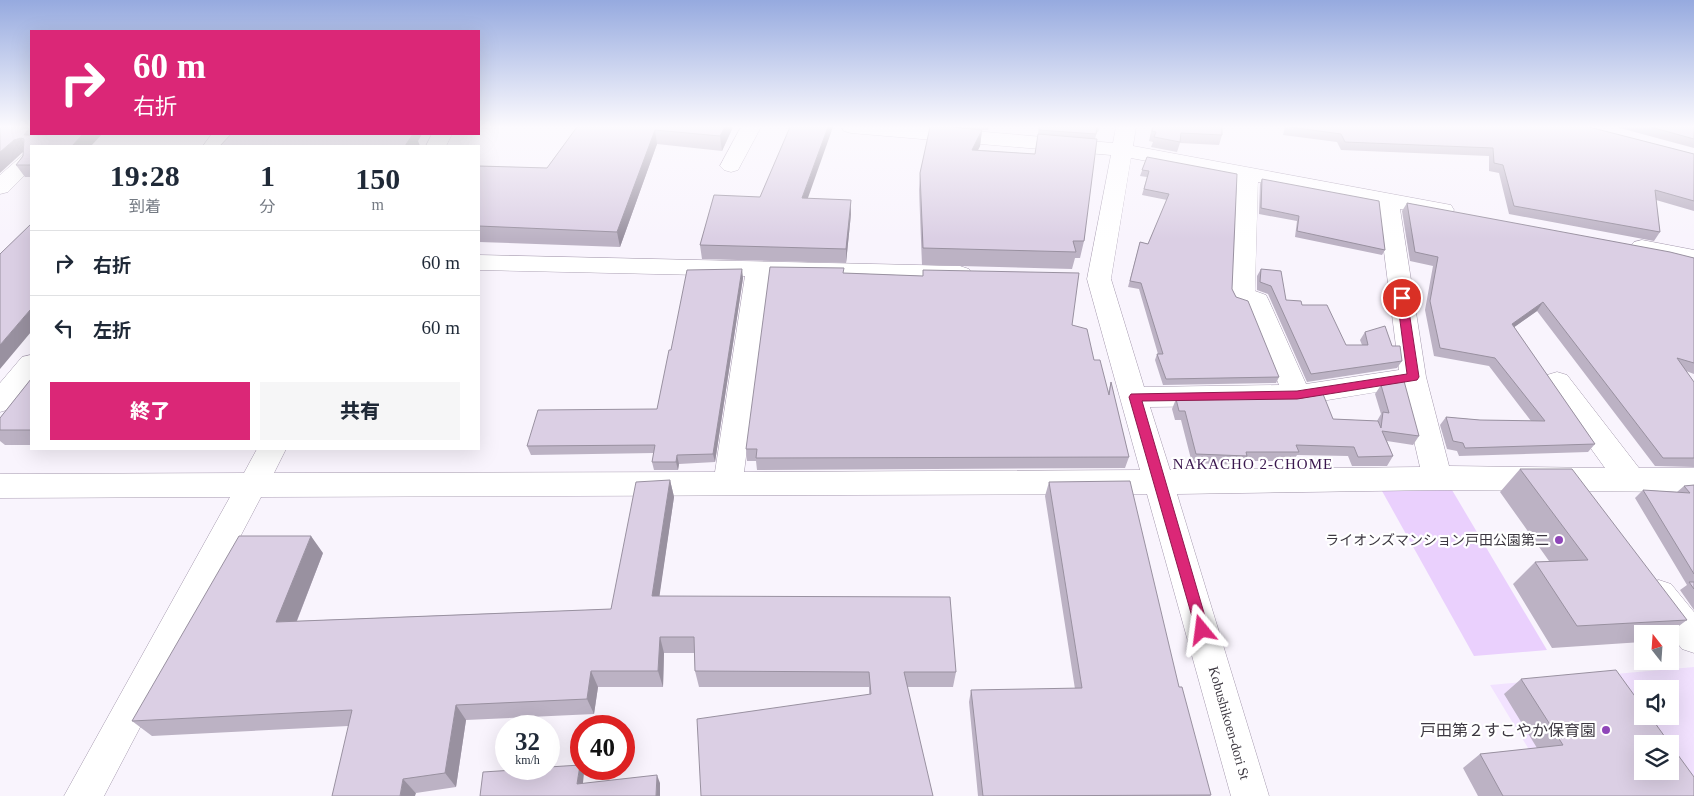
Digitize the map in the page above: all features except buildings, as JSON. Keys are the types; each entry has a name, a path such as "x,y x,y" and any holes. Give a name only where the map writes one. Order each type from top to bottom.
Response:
{"street":[{"path":"0,187 24,164"},
{"name":"Kobushikoen-dori St","path":"1120,164 1099,279 1250,796"},
{"path":"1213,164 1248,174 1464,214"},
{"path":"1248,174 1243,295 1257,301 1297,395"},
{"path":"1388,200 1413,377 1437,478"},
{"path":"1617,243 1694,257"},
{"path":"480,262 984,275"},
{"path":"728,484 758,269"},
{"path":"0,402 30,365"},
{"path":"1135,397 1297,395 1413,377"},
{"path":"1557,382 1631,480"},
{"path":"83,796 271,450"},
{"path":"0,486 1159,482 1437,478 1694,480"},
{"path":"1568,480 1592,510"},
{"path":"1640,570 1694,638"}],"shaded area":[{"path":"1452,490 1547,650 1474,656 1382,491"},
{"name":"戸田第２すこやか保育園","path":"1694,667 1694,796 1557,796 1490,685 1660,670 1679,670 1679,668"}],"place":[{"name":"ライオンズマンション戸田公園第二","path":"1559,540"},
{"name":"戸田第２すこやか保育園","path":"1606,730"}],"district":[{"name":"NAKACHO 2-CHOME","path":"1253,464"}],"route":[{"path":"1202,630 1135,397 1297,395 1413,377 1402,298"}]}
